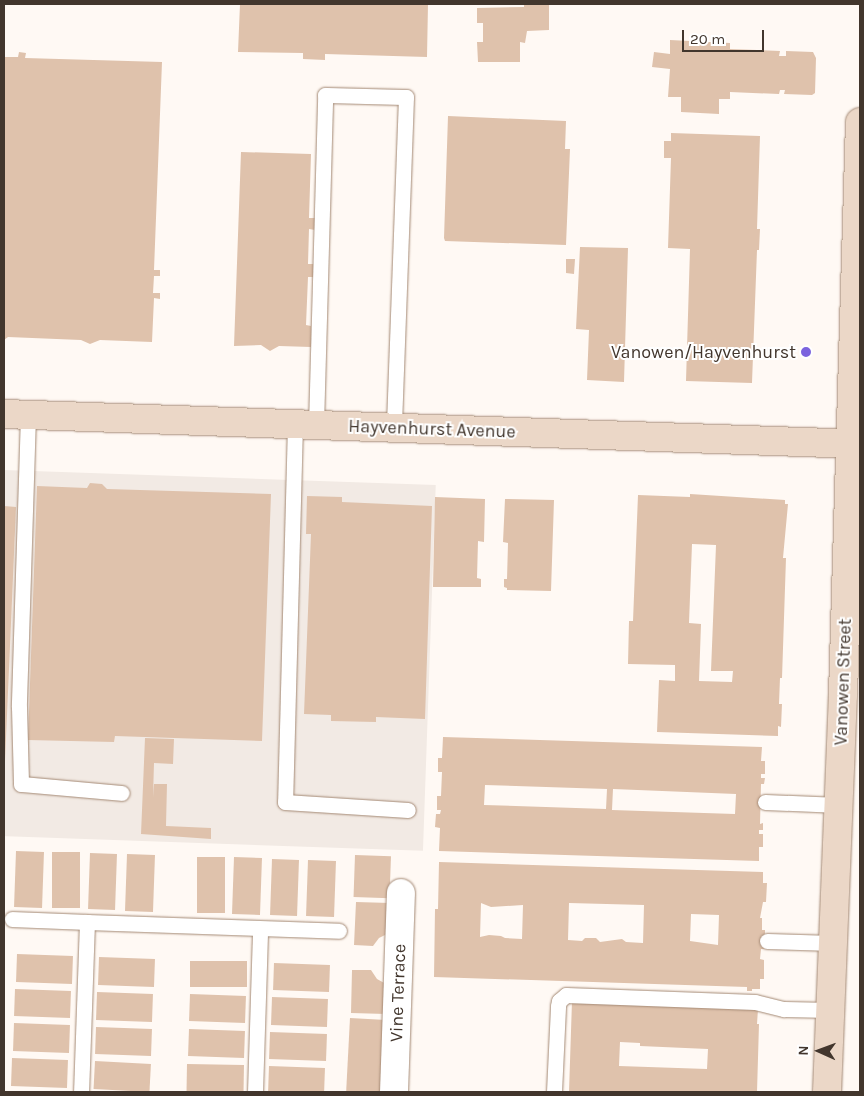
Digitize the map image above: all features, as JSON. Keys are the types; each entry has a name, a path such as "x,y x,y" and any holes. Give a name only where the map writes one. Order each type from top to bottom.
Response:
{"main road":[{"name":"Vanowen Street","path":"827,1092 839,805 852,630 860,122"},
{"name":"Hayvenhurst Avenue","path":"16,414 855,444"}],"street":[{"name":"Vine Terrace","path":"394,1092 401,894"}],"lane":[{"path":"394,428 406,97 325,95 285,802 408,810"},
{"path":"16,414 21,784 122,793"},
{"path":"765,802 839,805"},
{"path":"12,919 339,931"},
{"path":"81,1092 87,922"},
{"path":"255,1092 260,929"},
{"path":"767,941 833,943"},
{"path":"554,1092 558,1006 559,1000 566,996 755,1002 784,1009 831,1010"}],"shaded area":[{"path":"4,470 436,485 423,851 4,836"}],"building":[{"path":"240,4 428,4 427,57 325,54 325,60 303,59 303,53 238,52"},
{"path":"524,4 549,4 549,30 527,31 525,43 520,42 520,62 478,62 477,42 483,42 483,23 477,23 477,8 524,7"},
{"path":"670,40 730,43 730,49 780,51 779,56 786,56 786,51 813,52 816,58 815,93 812,95 784,94 785,90 780,90 779,94 730,92 730,99 719,99 719,114 681,112 681,97 668,97 670,69 652,67 654,52 670,54"},
{"path":"19,52 26,53 25,58 162,62 154,270 160,270 160,276 154,276 153,293 160,293 160,299 154,298 152,342 100,340 90,344 81,340 8,337 4,340 4,57 18,57"},
{"path":"448,116 566,121 565,149 570,149 566,245 445,241"},
{"path":"671,133 760,136 757,229 760,229 759,250 757,250 752,383 686,381 690,249 668,248 671,158 664,158 664,141 671,141"},
{"path":"241,152 311,154 309,218 315,218 315,230 309,229 308,264 316,264 316,277 308,277 306,325 311,326 311,347 279,346 270,351 261,345 234,346"},
{"path":"580,247 628,248 624,382 587,380 589,330 576,329"},
{"path":"566,259 575,259 574,274 566,273"},
{"path":"90,483 102,484 107,489 271,494 262,741 115,736 114,742 28,740 37,486 87,488"},
{"path":"690,494 785,500 785,504 788,504 783,558 786,558 782,678 780,678 779,704 782,704 781,727 778,726 778,736 657,732 659,680 675,681 675,665 628,664 629,621 633,621 638,495 690,497","holes":["692,544 716,545 711,671 733,671 732,682 699,681 701,624 689,623"]},
{"path":"307,496 342,497 342,502 432,506 425,719 376,717 376,722 331,721 331,715 304,714 311,534 306,534"},
{"path":"435,497 485,499 484,542 478,541 477,578 481,579 481,587 433,587"},
{"path":"505,499 554,500 551,591 507,590 504,587 504,579 507,579 508,543 503,542"},
{"path":"4,506 16,507 5,761 4,761"},
{"path":"443,737 762,747 761,761 765,761 765,774 761,774 761,778 765,778 764,784 761,784 760,824 763,823 763,830 759,830 759,834 763,834 763,847 759,847 759,861 439,851 440,828 435,827 436,814 440,814 441,810 437,810 437,796 441,796 442,772 438,772 438,758 442,758","holes":["485,785 607,789 606,809 484,805","613,789 736,794 735,814 612,810"]},
{"path":"145,738 174,739 173,764 154,763 153,797 154,784 167,784 166,826 211,828 211,839 141,834"},
{"path":"16,851 44,852 42,908 14,907"},
{"path":"52,852 80,852 80,908 52,908"},
{"path":"90,853 117,854 115,910 88,909"},
{"path":"127,854 155,855 153,912 125,911"},
{"path":"355,855 391,856 390,898 354,897"},
{"path":"197,857 225,857 225,913 197,913"},
{"path":"234,857 262,858 260,915 232,914"},
{"path":"272,859 299,860 297,916 270,915"},
{"path":"308,860 336,861 334,917 306,916"},
{"path":"439,862 763,872 763,883 767,883 766,902 763,902 760,918 762,918 762,930 765,930 765,949 761,949 760,959 764,960 764,979 760,979 760,989 747,991 747,987 434,977 435,909 438,909","holes":["481,903 491,907 523,905 522,939 489,935 480,937","569,903 644,905 643,943 626,942 622,939 600,942 596,938 585,938 582,941 568,940","691,914 719,915 718,945 690,941"]},
{"path":"356,902 390,903 389,933 379,938 373,946 354,945"},
{"path":"17,954 73,956 72,984 16,982"},
{"path":"99,957 155,959 154,987 98,985"},
{"path":"190,961 247,961 247,987 190,987"},
{"path":"274,963 330,965 329,992 273,990"},
{"path":"352,970 371,970 377,979 386,984 386,1014 351,1013"},
{"path":"15,989 71,991 70,1018 14,1016"},
{"path":"97,992 153,994 152,1022 96,1020"},
{"path":"190,994 246,996 245,1023 189,1021"},
{"path":"272,997 328,999 327,1027 271,1025"},
{"path":"572,1001 758,1009 757,1092 569,1092","holes":["620,1042 640,1043 640,1046 708,1049 707,1069 619,1066"]},
{"path":"350,1018 386,1020 382,1092 346,1092"},
{"path":"14,1023 70,1025 69,1053 13,1051"},
{"path":"96,1027 152,1029 151,1056 95,1054"},
{"path":"189,1029 245,1031 244,1058 188,1056"},
{"path":"270,1032 327,1034 326,1061 269,1059"},
{"path":"12,1058 68,1060 67,1088 11,1086"},
{"path":"95,1061 151,1064 149,1092 94,1089"},
{"path":"187,1064 244,1065 244,1092 187,1091"},
{"path":"269,1066 325,1068 324,1092 268,1092"}],"place":[{"name":"Vanowen/Hayvenhurst","path":"806,352"}]}
